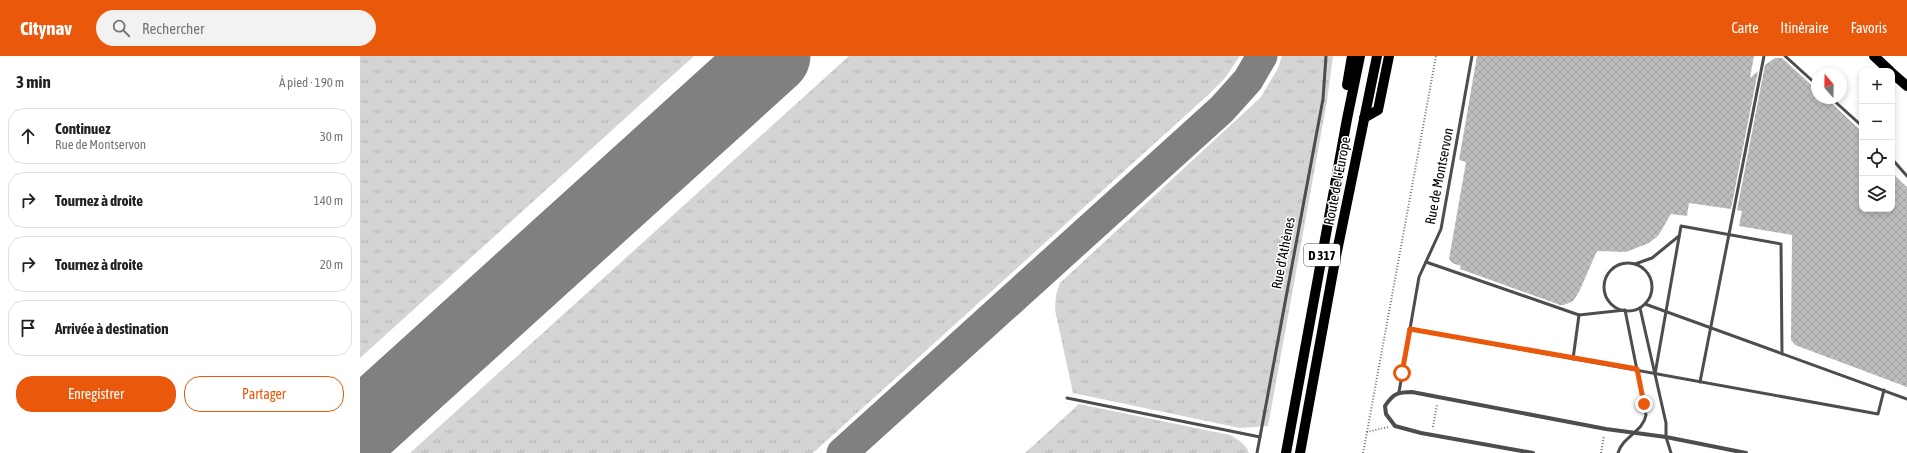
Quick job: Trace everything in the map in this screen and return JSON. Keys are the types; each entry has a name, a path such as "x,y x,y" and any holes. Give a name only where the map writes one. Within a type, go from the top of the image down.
{"main road":[{"path":"1347,119 1344,106 1352,56"},
{"name":"Route de l'Europe","path":"1286,453 1347,119 1360,56"},
{"name":"Route de l'Europe","path":"1300,453 1334,266 1377,56"},
{"path":"1364,118 1378,110 1390,56"},
{"path":"1874,56 1887,68"},
{"path":"1895,76 1907,86"}],"street":[{"path":"1533,453 1395,426 1386,414 1385,406 1390,399 1399,392 1438,397 1634,434 1666,437 1746,453"}],"lane":[{"name":"Rue d'Athènes","path":"1257,453 1323,99 1326,56"},
{"name":"Rue de Montservon","path":"1399,392 1419,277 1441,229 1472,56"},
{"path":"1700,382 1764,56"},
{"path":"1785,56 1811,80"},
{"path":"1838,104 1859,123"},
{"path":"1895,164 1907,176"},
{"path":"1655,374 1681,226 1781,244 1782,354"},
{"path":"1625,310 1611,303 1605,290 1605,282 1613,269 1619,265 1635,264 1652,258 1679,236"},
{"path":"1426,262 1579,315 1640,308 1645,304 1650,296 1652,288 1651,280 1648,273 1642,267 1635,264"},
{"path":"1645,304 1907,398"},
{"path":"1640,308 1666,423 1666,437 1671,453"},
{"path":"1618,453 1620,446 1645,422 1646,415 1625,310"},
{"path":"1573,359 1579,315"},
{"path":"1410,329 1573,359 1637,369 1655,374 1878,414 1884,390"},
{"path":"1068,398 1260,437"}],"path":[{"path":"1363,453 1436,56"},
{"path":"1432,434 1438,397"},
{"path":"1367,432 1395,426"},
{"path":"1601,453 1606,429"}],"green space":[{"path":"360,56 694,56 360,358"},
{"path":"849,56 1240,56 1225,78 1208,95 813,453 410,453"},
{"path":"1282,56 1333,56 1327,101 1268,426 1240,428 1073,393 1055,310 1056,295 1060,283 1261,97 1278,68"},
{"path":"1079,404 1230,435 1244,444 1249,453 1025,453"}],"building":[{"path":"1477,56 1754,56 1750,78 1758,71 1731,209 1689,203 1687,216 1671,214 1658,236 1649,243 1626,252 1597,251 1579,292 1573,301 1564,305 1560,305 1460,269 1461,266 1452,263 1449,259 1466,162 1459,160"},
{"path":"1775,58 1782,58 1811,85 1811,104 1832,104 1859,129 1859,212 1895,212 1895,176 1907,187 1907,387 1795,345 1791,340 1792,235 1739,226 1742,211 1737,210 1765,65"}],"taxiway":[{"path":"842,453 1222,109 1248,80 1262,56"}],"runway":[{"path":"360,429 772,56"}],"route":[{"path":"1402,373 1410,329 1573,359 1637,369 1644,404"}]}
